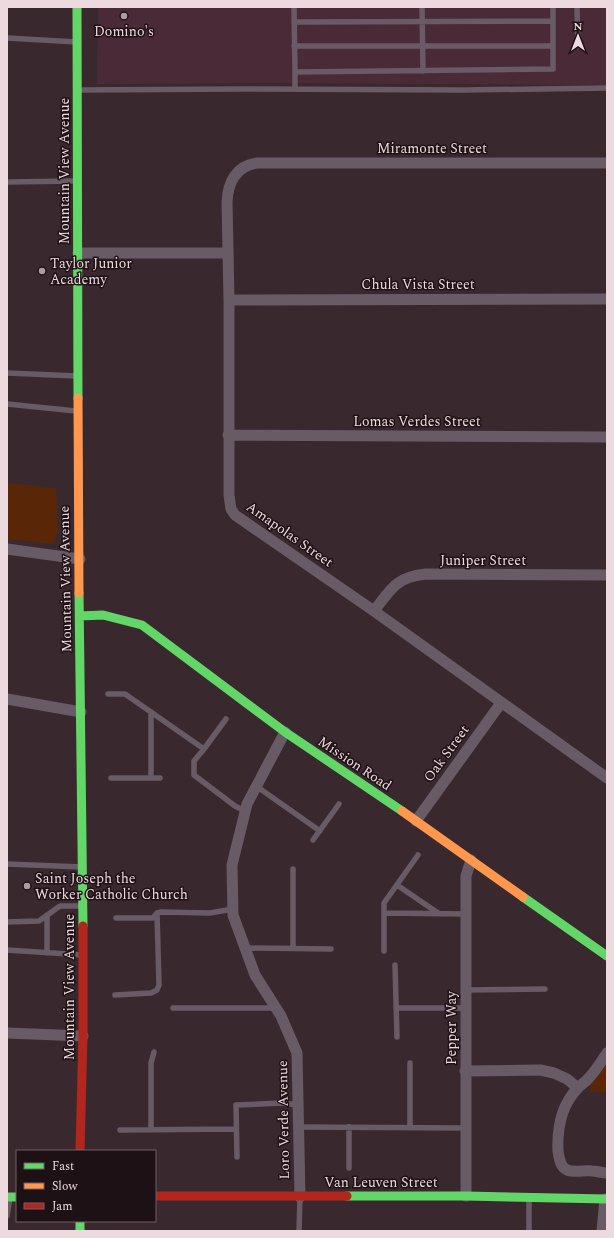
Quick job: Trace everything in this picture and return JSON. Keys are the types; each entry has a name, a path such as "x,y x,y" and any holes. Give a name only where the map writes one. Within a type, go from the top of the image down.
{"main road":[{"name":"Mountain View Avenue","path":"77,7 78,411 83,906 83,1036 80,1150"},
{"name":"Mission Road","path":"80,616 103,615 142,625 285,732 416,821 607,956"},
{"name":"Van Leuven Street","path":"156,1196 466,1196 606,1199"}],"street":[{"name":"Miramonte Street","path":"257,163 607,163"},
{"name":"Amapolas Street","path":"257,163 244,167 236,174 231,182 227,202 229,300 228,436 229,496 231,509 235,515 374,611 607,778"},
{"path":"78,253 228,253"},
{"name":"Chula Vista Street","path":"229,300 607,299"},
{"name":"Lomas Verdes Street","path":"228,436 607,437"},
{"path":"7,550 80,559"},
{"name":"Juniper Street","path":"374,611 398,582 415,575 607,575"},
{"path":"7,699 81,712"},
{"name":"Oak Street","path":"416,821 501,703"},
{"name":"Loro Verde Avenue","path":"285,732 256,786 245,811 232,865 233,915 255,975 281,1016 297,1053 300,1197"},
{"name":"Pepper Way","path":"466,1196 466,876 470,860"},
{"path":"7,1033 83,1036"},
{"path":"607,1053 587,1081 578,1088 570,1098 564,1109 559,1124 558,1142 559,1157 562,1166 567,1170 575,1172 593,1171 607,1173"},
{"path":"465,1071 540,1070 554,1073 568,1079 578,1088"},
{"path":"602,1231 606,1199"}],"lane":[{"path":"294,7 295,89"},
{"path":"422,7 423,71"},
{"path":"295,72 553,69 553,7"},
{"path":"577,7 578,46"},
{"path":"294,22 553,21"},
{"path":"7,38 77,42"},
{"path":"294,46 553,46"},
{"path":"78,90 464,90 607,88"},
{"path":"7,182 78,181"},
{"path":"7,374 78,376"},
{"path":"7,404 78,411"},
{"path":"108,694 125,694 204,749"},
{"path":"151,712 151,778"},
{"path":"226,719 194,761 194,775 235,806 245,811"},
{"path":"111,778 160,778"},
{"path":"256,786 320,831"},
{"path":"313,840 339,804"},
{"path":"384,951 384,903 418,855"},
{"path":"7,864 82,867"},
{"path":"293,868 294,948"},
{"path":"397,885 438,913"},
{"path":"7,922 39,921 60,906 83,906"},
{"path":"157,913 210,913 233,909"},
{"path":"116,918 153,918 157,913"},
{"path":"115,995 151,993 157,990 159,985 157,913"},
{"path":"384,913 466,914"},
{"path":"47,916 47,953"},
{"path":"245,948 331,949"},
{"path":"7,950 83,955"},
{"path":"395,965 397,1037"},
{"path":"466,990 545,989"},
{"path":"173,1008 276,1008"},
{"path":"396,1008 466,1008"},
{"path":"151,1129 151,1063 154,1052"},
{"path":"410,1063 410,1128"},
{"path":"237,1157 236,1105 282,1103 298,1105"},
{"path":"299,1128 466,1128"},
{"path":"349,1128 349,1168"},
{"path":"120,1130 236,1129"},
{"path":"7,1216 11,1197"},
{"path":"299,1231 300,1197"},
{"path":"529,1197 529,1231"}],"shaded area":[{"path":"98,7 607,7 607,85 286,83 97,84"},
{"path":"7,483 56,488 58,531 53,544 7,539"},
{"path":"607,1061 607,1093 589,1091 592,1082"}],"traffic: fast":[{"path":"77,7 78,398"},
{"path":"79,593 83,926"},
{"path":"80,616 103,615 142,625 285,732 402,811"},
{"path":"523,897 607,956"},
{"path":"347,1196 466,1196 607,1199"},
{"path":"7,1197 16,1197"},
{"path":"80,1222 80,1231"}],"traffic: slow":[{"path":"78,398 79,593"},
{"path":"402,811 523,897"}],"traffic: jam":[{"path":"80,1150 83,1036 83,926"},
{"path":"156,1196 347,1196"}],"place":[{"name":"Domino's","path":"124,16"},
{"name":"Taylor Junior Academy","path":"42,271"},
{"name":"Saint Joseph the Worker Catholic Church","path":"27,886"}]}
